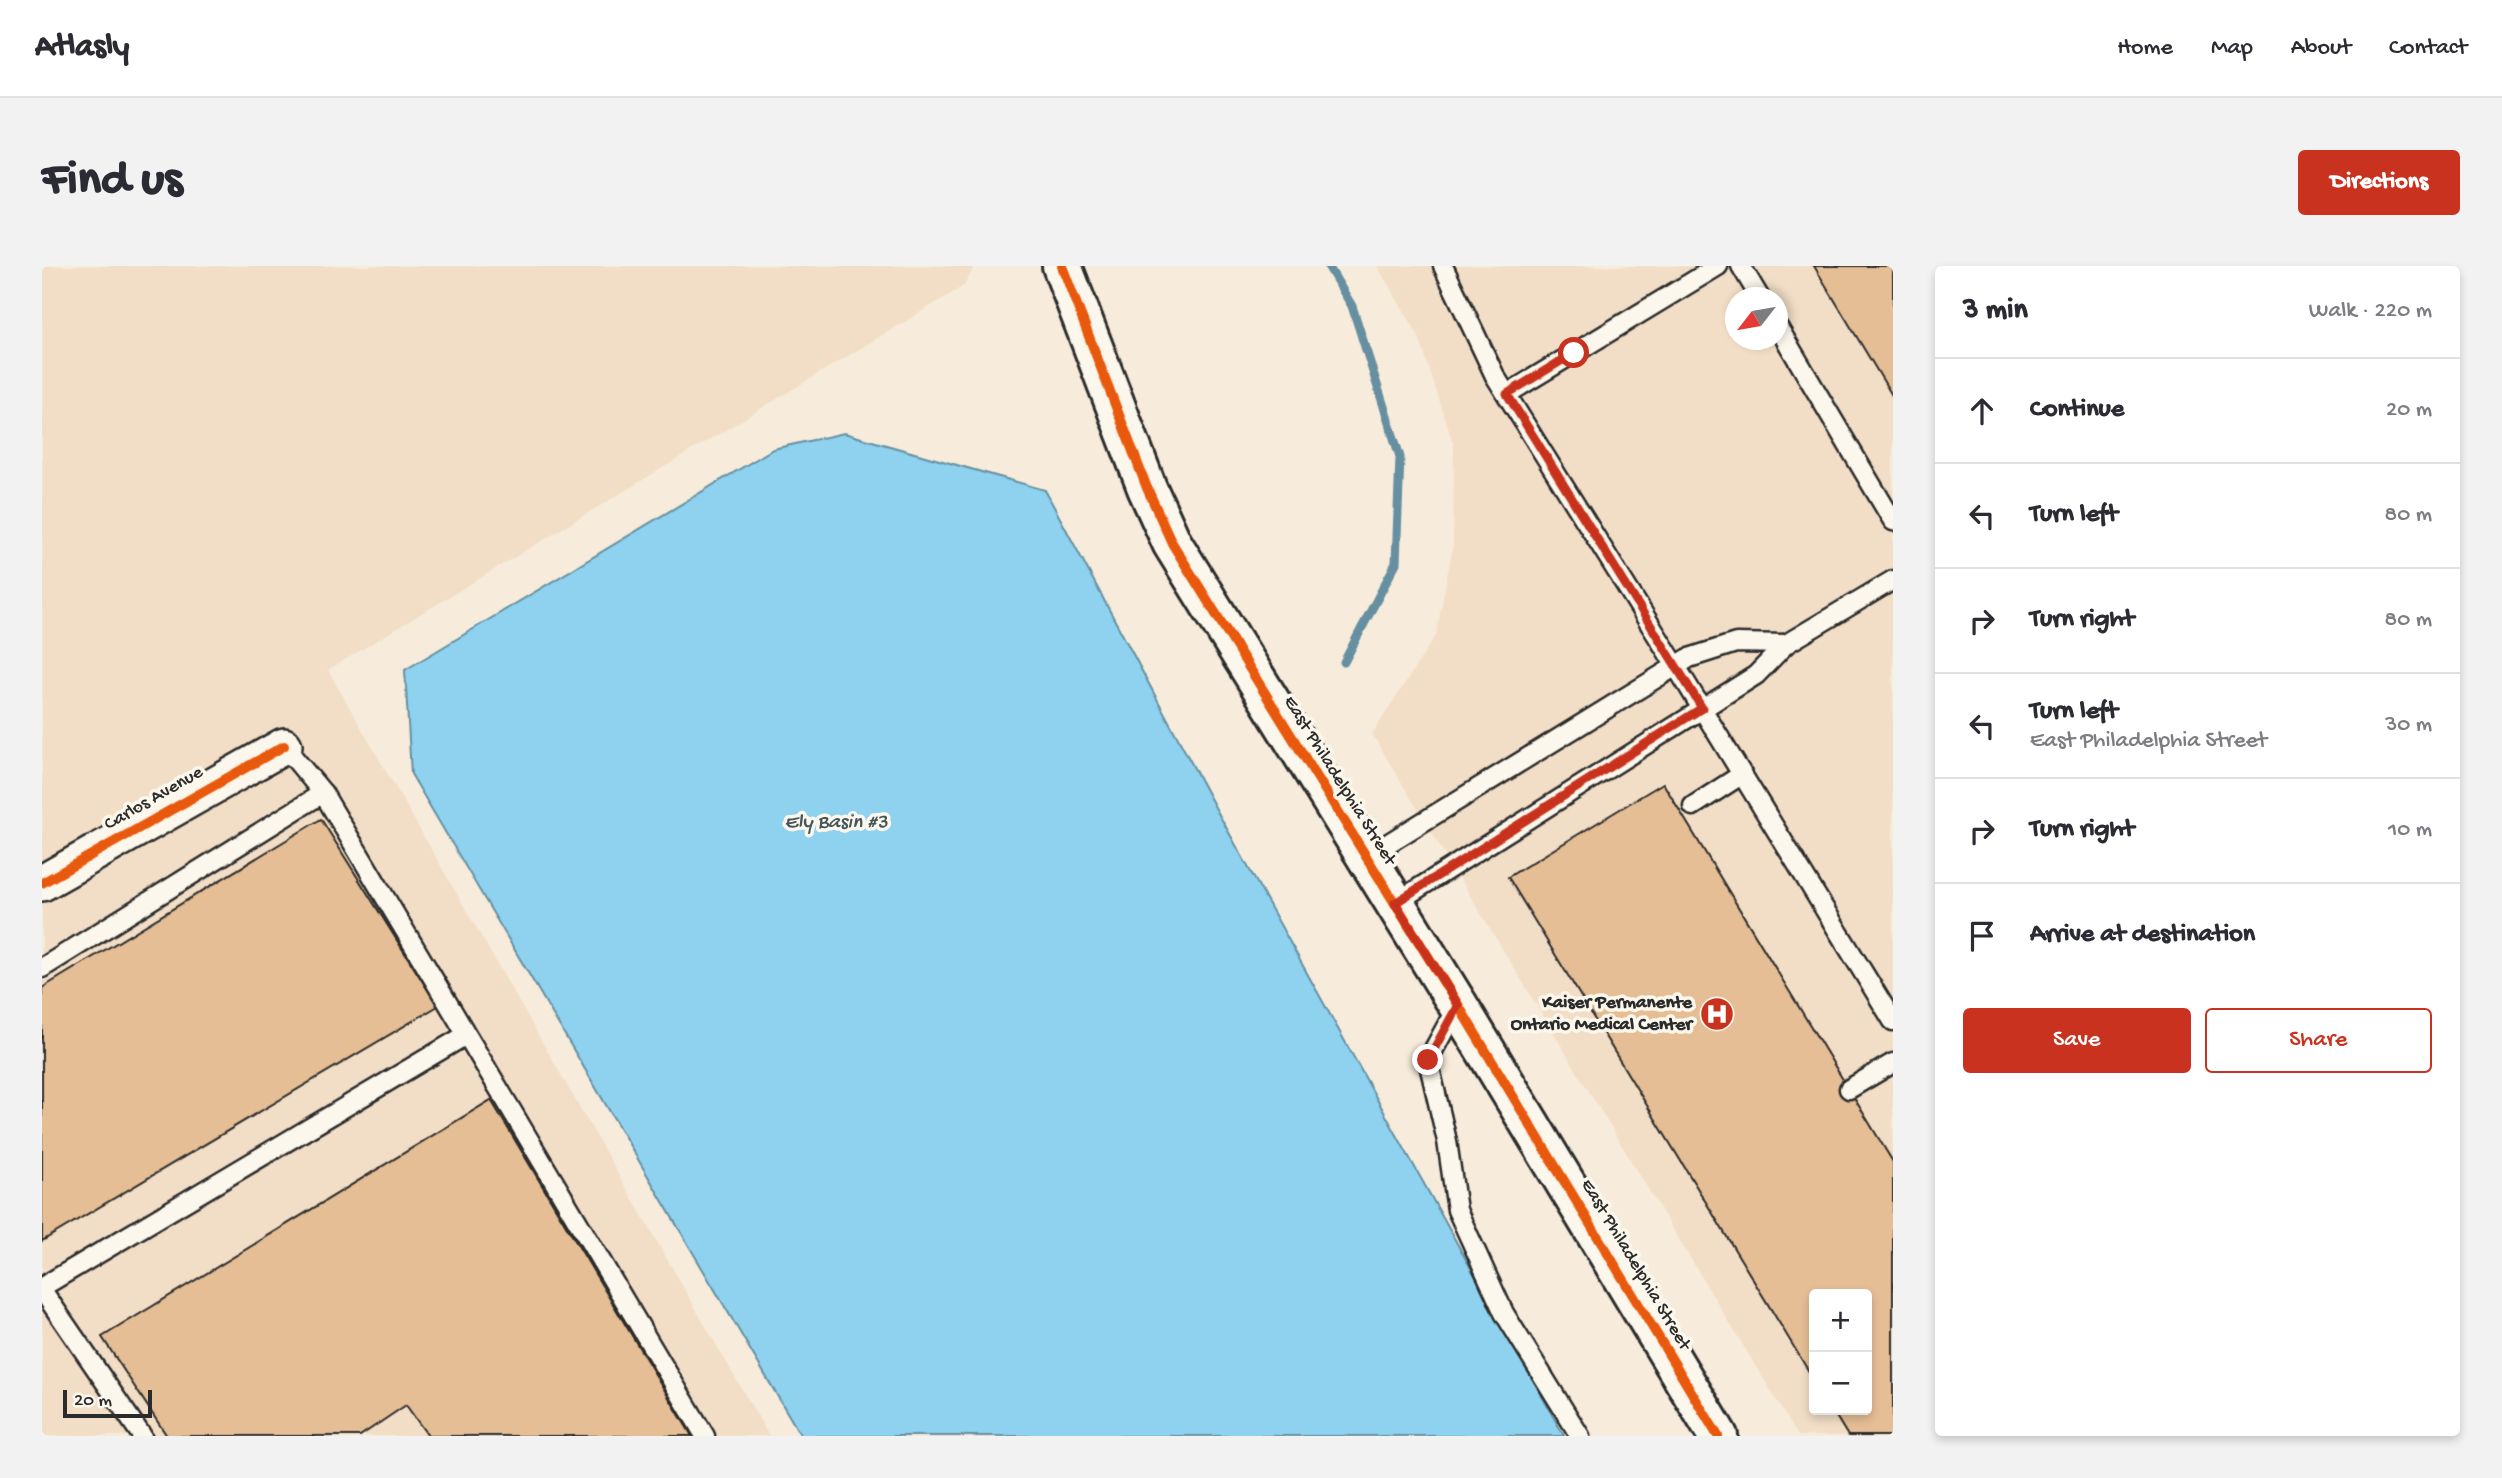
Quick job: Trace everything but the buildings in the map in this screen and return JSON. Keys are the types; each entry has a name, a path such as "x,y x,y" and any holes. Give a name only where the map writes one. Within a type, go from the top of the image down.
{"street":[{"name":"East Philadelphia Street","path":"1062,266 1147,488 1172,542 1458,1005 1718,1436"},
{"name":"Carlos Avenue","path":"42,883 284,746"}],"lane":[{"path":"1443,266 1495,376 1893,1021"},
{"path":"1507,394 1718,266"},
{"path":"1741,266 1753,287"},
{"path":"1788,345 1893,521"},
{"path":"1395,903 1756,675 1786,644 1893,580"},
{"path":"1366,857 1689,658 1736,643 1786,644"},
{"path":"284,746 323,793 705,1436"},
{"path":"1693,806 1741,775"},
{"path":"42,968 323,793"},
{"path":"1458,1005 1428,1060 1447,1141 1457,1210 1504,1313 1580,1436"},
{"path":"142,1436 42,1289 466,1035"},
{"path":"1849,1089 1893,1063"}],"shaded area":[{"path":"42,266 975,266 964,286 328,670 769,1436 42,1436"},
{"name":"Kaiser Permanente Ontario Medical Center","path":"1377,266 1893,266 1893,1436 1798,1436 1372,734 1436,635 1453,545 1454,446 1418,335"}],"water":[{"name":"Ely Basin #3","path":"844,433 1045,490 1217,811 1564,1436 801,1436 411,774 405,670 773,449"}],"waterway":[{"path":"1328,266 1352,306 1400,457 1396,563 1344,662"}],"cycle path":[{"path":"1062,266 1147,488 1172,543 1458,1005 1718,1436"},
{"path":"42,883 284,746"}],"place":[{"name":"Kaiser Permanente Ontario Medical Center","path":"1717,1014"}],"route":[{"path":"1428,1060 1458,1005 1395,903 1702,708 1507,394 1574,353"}]}
